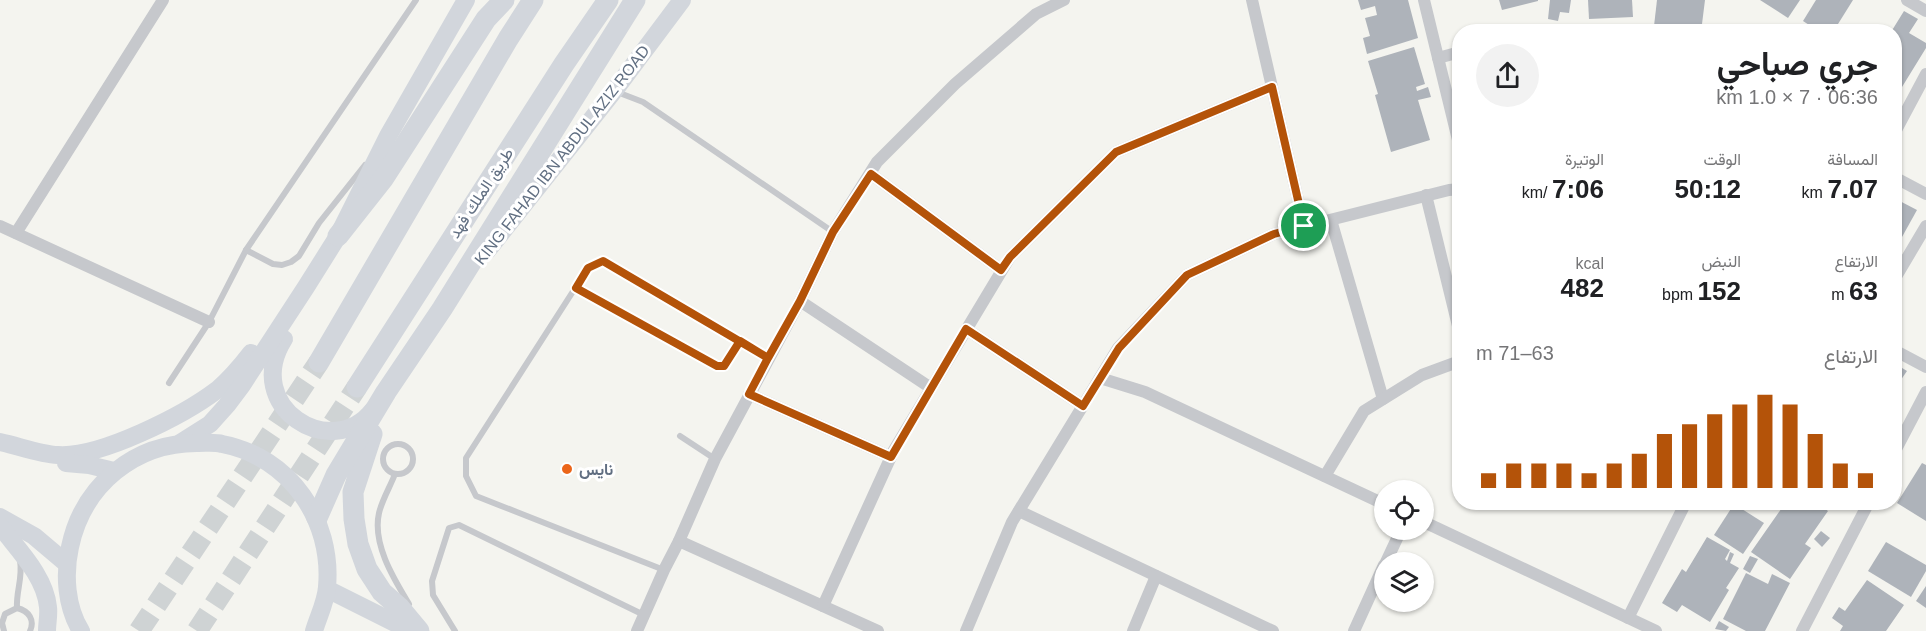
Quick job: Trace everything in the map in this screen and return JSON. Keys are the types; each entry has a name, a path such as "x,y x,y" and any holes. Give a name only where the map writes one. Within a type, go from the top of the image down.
{"highway":[{"path":"334,243 383,179 486,19 504,0"},
{"path":"319,362 533,0"},
{"name":"طريق الملك فهد","path":"357,387 564,64 608,0"},
{"path":"317,518 336,476 386,393 442,309 635,0"},
{"path":"386,393 353,492 354,519 358,544 367,569 382,592 419,631"}],"main road":[{"path":"386,393 370,414 343,429 330,430 306,426 295,419 277,395 272,378 274,360 280,346 314,293 334,243 388,136 466,0"},
{"name":"KING FAHAD IBN ABDUL AZIZ ROAD","path":"442,309 614,91 682,0"},
{"path":"77,629 68,594 66,563 74,528 90,497 114,471 145,452 180,442 210,424 227,405 334,243"},
{"path":"0,444 58,455 84,453 163,423 217,390 238,370 306,287"},
{"path":"180,442 222,443 261,458 294,483 317,518 327,553 327,590 314,631"},
{"path":"0,444 58,462 89,465 114,471"},
{"path":"0,517 34,536 66,563"},
{"path":"0,528 36,573 48,608 47,631"},
{"path":"327,590 411,631"}],"street":[{"path":"16,233 163,0"},
{"path":"637,631 715,459 800,301 833,232 878,162 955,84 1036,14 1064,0"},
{"path":"1252,0 1304,226"},
{"path":"1424,0 1452,115"},
{"path":"1907,0 1926,11"},
{"path":"1438,58 1452,54"},
{"path":"1902,119 1926,74"},
{"path":"823,606 891,457 1010,257 1116,152 1272,87"},
{"path":"871,174 1001,270"},
{"path":"1902,182 1926,195"},
{"path":"966,631 1012,522 1100,378 1119,348 1187,275 1274,234 1452,190"},
{"path":"1426,195 1452,301"},
{"path":"1331,220 1383,399"},
{"path":"0,226 209,322"},
{"path":"1902,266 1926,226"},
{"path":"800,301 931,388"},
{"path":"966,329 1083,406"},
{"path":"1902,354 1926,367"},
{"path":"1325,476 1364,411 1422,375 1452,364"},
{"path":"1100,378 1146,392 1374,499"},
{"path":"1902,438 1926,392"},
{"path":"749,394 891,457"},
{"path":"1628,618 1682,510"},
{"path":"1802,631 1865,510"},
{"path":"1019,511 1273,631"},
{"path":"1434,527 1656,631"},
{"path":"679,541 878,631"},
{"path":"1133,631 1156,576"},
{"path":"1354,631 1374,588"}],"lane":[{"path":"169,383 209,322 246,250 416,0"},
{"path":"614,91 643,102 833,232"},
{"path":"246,250 273,264 291,262 299,256 319,223 388,136"},
{"path":"664,570 476,496 466,477 466,458 588,268 603,261 768,358"},
{"path":"576,288 717,366 724,366 740,341"},
{"path":"680,436 715,459"},
{"path":"400,443 409,447 414,461 405,473 395,474 390,472 384,464 383,454 390,446 400,443"},
{"path":"395,474 379,513 379,532 383,550 396,581 424,631"},
{"path":"455,631 433,595 432,581 449,528 459,525 645,615"},
{"path":"0,528 20,560 22,575 16,596 18,608"},
{"path":"4,631 2,623 5,614 18,608 30,616 32,626 30,631"}],"building":[{"path":"1358,0 1408,0 1418,38 1367,54 1363,38 1370,36 1365,18 1377,15 1375,6 1361,10"},
{"path":"1499,0 1538,0 1538,1 1502,10"},
{"path":"1550,0 1571,0 1569,13 1560,12 1558,21 1548,19"},
{"path":"1588,0 1632,0 1633,17 1589,19"},
{"path":"1657,0 1705,0 1702,24 1654,24"},
{"path":"1760,0 1800,0 1788,18"},
{"path":"1816,0 1853,0 1838,24 1808,24 1803,21"},
{"path":"1904,11 1918,19 1909,33 1926,43 1926,48 1902,87 1902,24 1896,24"},
{"path":"1414,47 1425,84 1416,87 1417,91 1428,87 1431,97 1418,100 1430,140 1391,152 1368,61"},
{"path":"1902,202 1917,210 1902,237"},
{"path":"1902,368 1907,371 1902,378"},
{"path":"1922,463 1926,465 1926,521 1902,506 1902,495"},
{"path":"1730,510 1743,510 1764,523 1743,554 1714,535"},
{"path":"1780,510 1828,511 1805,544 1811,548 1790,579 1751,552"},
{"path":"1821,531 1830,538 1822,547 1814,539"},
{"path":"1707,537 1730,550 1725,559 1727,561 1730,552 1734,554 1730,563 1739,568 1726,588 1729,590 1710,622 1682,605 1677,612 1662,603 1682,569 1686,572"},
{"path":"1886,542 1926,565 1926,571 1911,597 1868,571"},
{"path":"1750,556 1758,559 1750,573 1743,569"},
{"path":"1746,573 1768,584 1772,574 1790,583 1765,631 1746,631 1723,619"},
{"path":"1867,580 1904,605 1886,631 1840,631 1843,626 1832,618 1839,607 1845,611"},
{"path":"1926,586 1926,608 1916,601"},
{"path":"1719,621 1729,627 1726,631 1715,629"}],"tunnel":[{"path":"139,631 319,362"},
{"path":"197,631 357,387"}],"place":[{"name":"نايس","path":"567,469"}],"route":[{"path":"1304,226 1272,87 1116,152 1010,257 1001,270 871,174 833,232 800,301 768,358 740,341 724,366 717,366 576,288 588,268 603,261 740,341 768,358 749,394 891,457 966,329 1083,406 1119,348 1187,275 1274,234 1304,226"}]}
